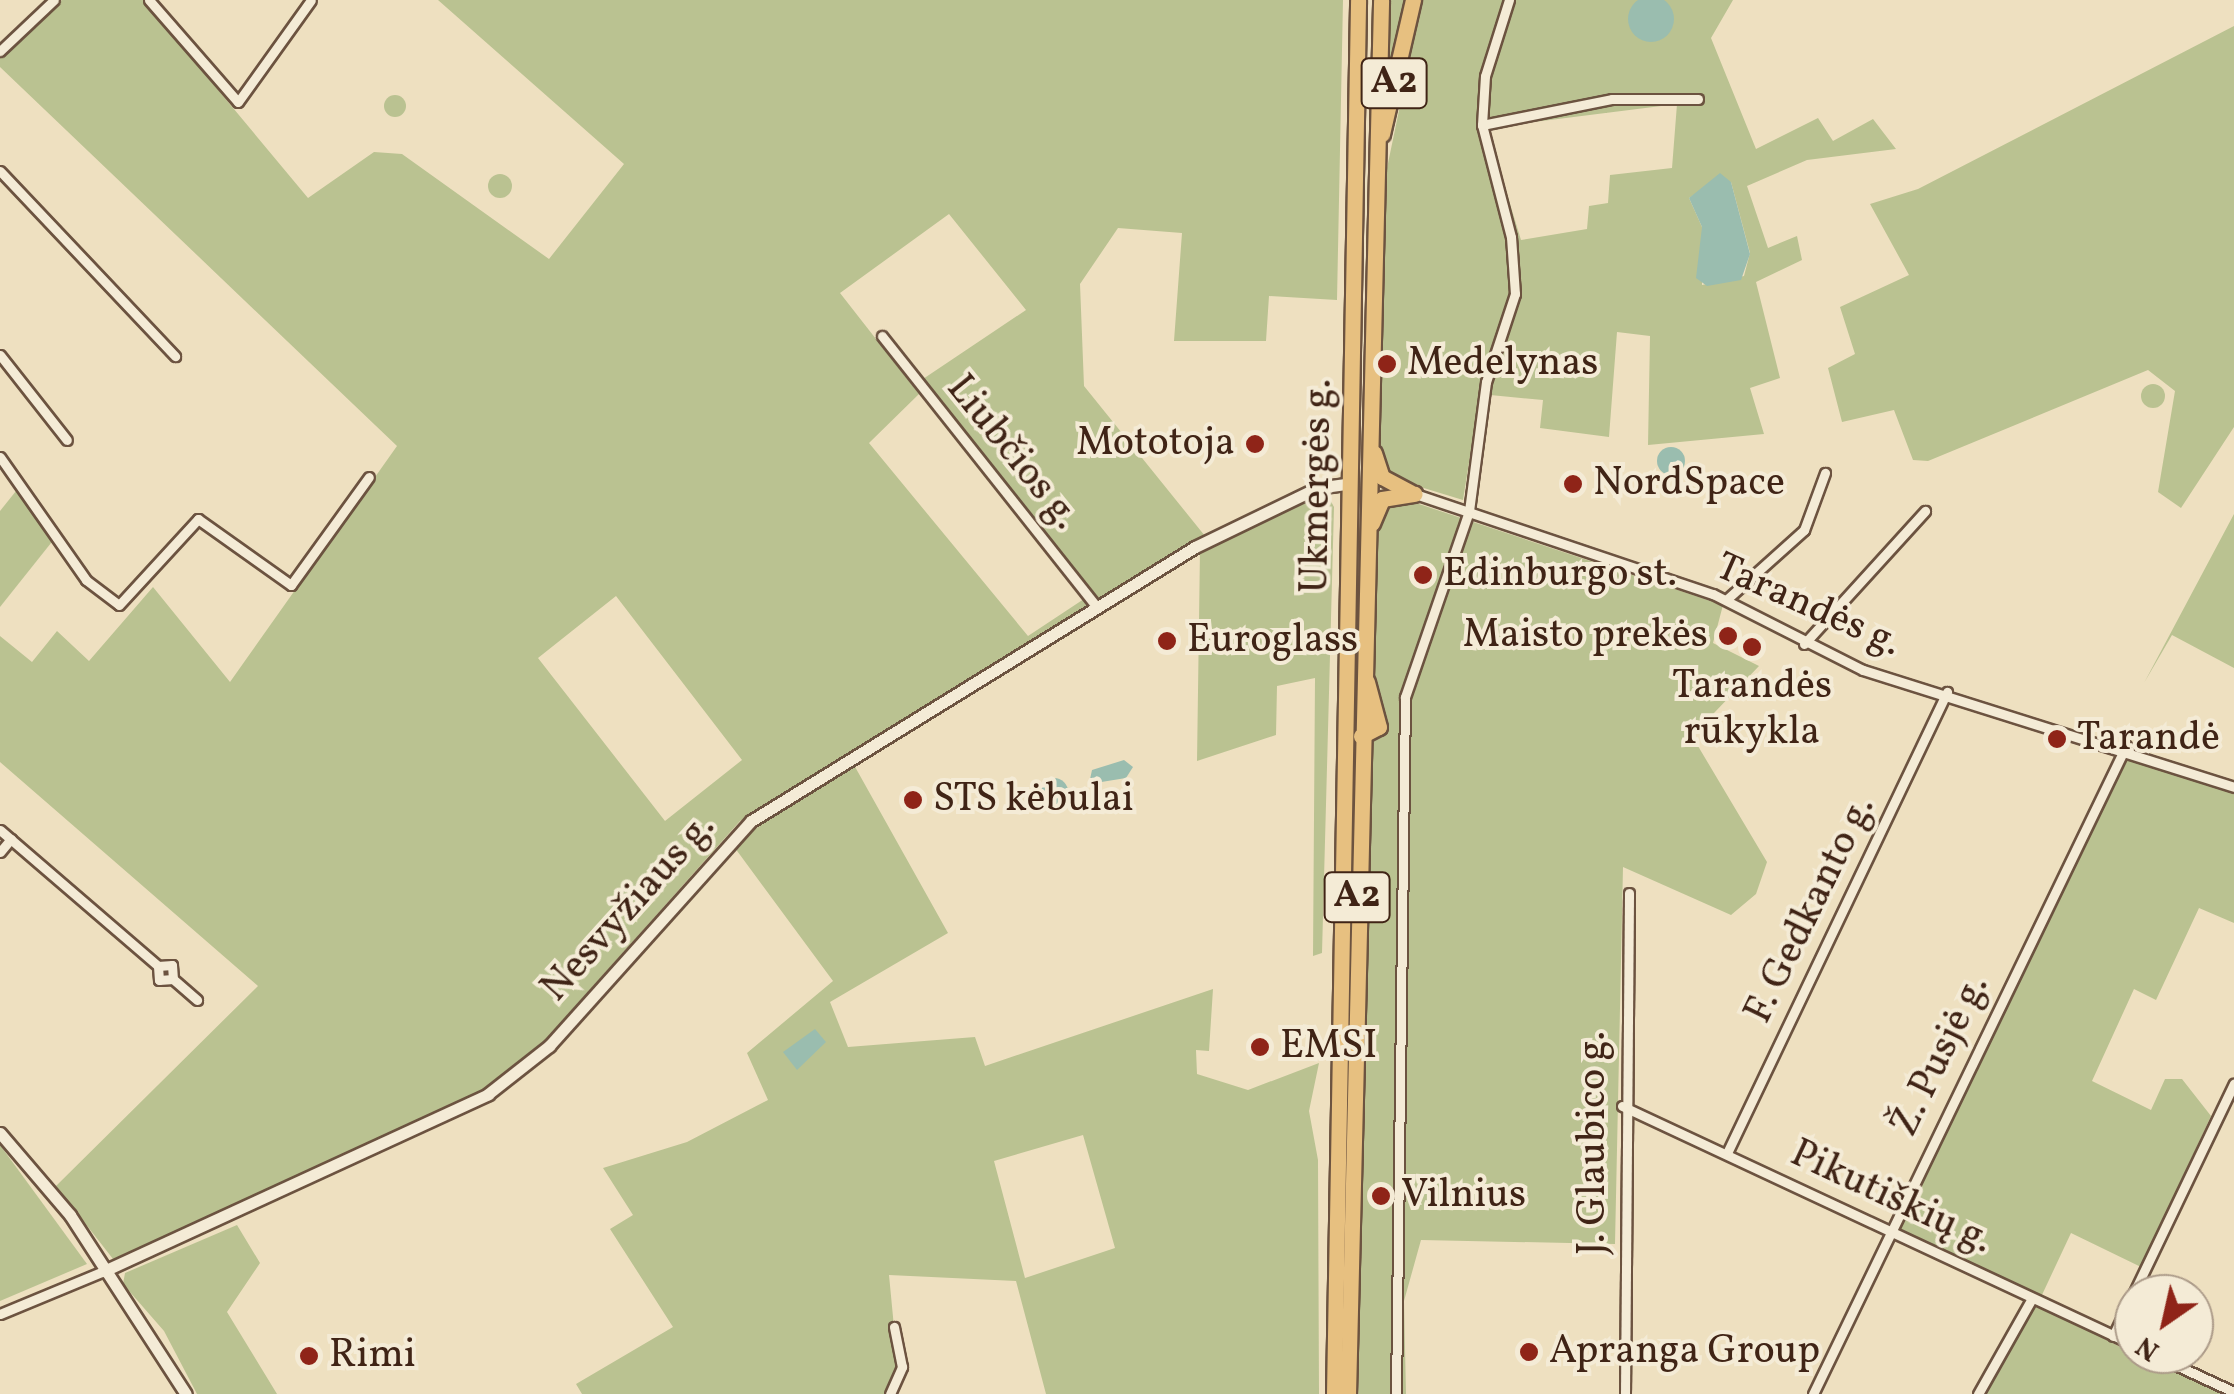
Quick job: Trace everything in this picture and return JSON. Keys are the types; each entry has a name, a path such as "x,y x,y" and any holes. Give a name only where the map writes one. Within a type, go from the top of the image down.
{"highway":[{"name":"Ukmergės g.","path":"1334,1394 1360,0"},
{"path":"1375,167 1381,0"},
{"name":"A2","path":"1375,167 1413,0"},
{"name":"Ukmergės g.","path":"1361,736 1379,726 1362,668 1375,167"},
{"path":"1368,430 1382,477 1415,494"},
{"path":"1366,553 1379,502 1415,494"},
{"path":"1346,688 1361,736"},
{"name":"A2","path":"1348,1394 1361,736"}],"street":[{"path":"0,51 54,0"},
{"path":"150,0 238,102 311,0"},
{"path":"1396,1394 1405,698 1468,511 1486,382 1515,294 1511,237 1482,125 1486,76 1509,0"},
{"path":"1482,125 1612,99 1698,99"},
{"path":"0,170 175,356"},
{"name":"Liubčios g.","path":"882,336 1096,606"},
{"path":"0,355 67,440"},
{"path":"0,458 109,604 129,599 190,522 208,523 286,586 369,477"},
{"path":"1726,600 1811,520 1825,474"},
{"name":"Nesvyžiaus g.","path":"104,1271 302,1186 509,1081 722,843 1096,606 1248,521 1351,483"},
{"name":"Tarandės g.","path":"1415,494 1726,600 1804,644 2126,746 2234,787"},
{"path":"1804,644 1925,511"},
{"name":"F. Gedkanto g.","path":"1727,1153 1948,692"},
{"name":"Ž. Pusjė g.","path":"1813,1394 2126,746"},
{"path":"0,830 158,966 172,964 172,979 197,1000"},
{"path":"0,852 11,839"},
{"name":"J. Glaubico g.","path":"1626,1394 1622,1106 1629,893"},
{"path":"2113,1336 2234,1083"},
{"name":"Pikutiškių g.","path":"1622,1106 2113,1336"},
{"path":"0,1133 58,1199 186,1394"},
{"path":"0,1314 104,1271"},
{"path":"1978,1394 2032,1298"},
{"path":"890,1394 902,1366 894,1327"},
{"path":"2195,1374 2234,1392"}],"green space":[{"path":"62,0 143,0 308,198 374,152 402,154 549,259 624,164 438,0 1343,0 1337,300 1269,296 1266,341 1174,341 1182,233 1118,228 1080,284 1084,386 1205,536 740,821 538,1048 477,1095 113,1259 56,1186 258,986 0,762 0,636 32,662 57,631 89,661 153,587 230,682 397,446 0,67 0,57","holes":["949,214 1026,310 923,379 1093,593 1028,636 869,443 919,394 840,293","616,596 742,760 665,821 538,658"]},
{"path":"1389,0 1406,0 1388,77"},
{"path":"1422,0 1733,0 1711,38 1756,149 1818,118 1833,141 1873,119 1896,149 1807,160 1747,186 1768,248 1797,236 1802,260 1756,282 1780,378 1750,388 1764,434 1648,445 1650,336 1617,332 1609,437 1540,428 1543,400 1480,394 1463,500 1391,478 1380,460 1387,168","holes":["1677,104 1672,168 1610,175 1608,203 1589,206 1587,229 1521,240 1487,128","1717,180 1731,182 1750,253 1744,276 1702,285 1702,227 1689,198"]},
{"path":"2234,26 2234,427 2181,508 2158,492 2175,391 2148,370 1928,461 1913,460 1894,410 1842,422 1828,368 1855,354 1840,307 1909,275 1870,204 1918,189"},
{"path":"391,95 399,95 406,106 399,117 391,117 384,110 384,102"},
{"path":"500,174 512,186 500,198 488,186"},
{"path":"2153,384 2165,396 2153,408 2141,396"},
{"path":"16,491 55,538 0,607 0,511"},
{"path":"1326,492 1334,507 1322,953 1313,956 1315,678 1277,686 1276,735 1197,761 1200,550"},
{"path":"1410,501 1723,605 1713,643 1759,666 1692,736 1767,862 1756,894 1731,915 1623,867 1615,1244 1421,1240 1404,1301 1406,1394 1358,1394 1370,745 1386,724 1372,685 1375,516 1384,503"},
{"path":"2234,514 2234,668 2172,635 2144,683"},
{"path":"2135,756 2234,792 2234,923 2199,908 2156,1000 2134,989 2092,1081 2151,1110 2165,1079 2182,1079 2211,1116 2141,1267 2071,1233 2041,1297 1896,1229 2124,761"},
{"path":"854,765 948,933 830,1002 848,1047 975,1037 985,1066 1213,989 1209,1051 1196,1050 1197,1074 1248,1090 1319,1063 1309,1111 1318,1160 1319,1394 1046,1394 1016,1281 889,1275 898,1369 884,1394 582,1394 576,1384 673,1327 610,1229 633,1215 603,1168 687,1142 768,1100 747,1053 833,981 732,844","holes":["1083,1135 1115,1248 1025,1278 994,1161"]},
{"path":"0,1145 87,1264 0,1301"},
{"path":"237,1225 260,1263 227,1312 277,1394 197,1394 164,1331 123,1284 125,1273"},
{"path":"2034,1303 2114,1344 2114,1374 2181,1374 2228,1394 1985,1394"}],"shaded area":[{"path":"1651,-4 1667,3 1674,19 1667,35 1651,42 1635,35 1628,19 1635,3"},
{"path":"1720,173 1731,182 1750,254 1741,280 1707,286 1696,278 1702,227 1689,198"},
{"path":"1671,447 1681,451 1685,461 1681,471 1671,475 1661,471 1657,461 1661,451"},
{"path":"1124,760 1133,767 1126,778 1089,784 1092,770"},
{"path":"1054,778 1064,782 1068,792 1064,802 1054,806 1044,802 1040,792 1044,782"},
{"path":"815,1029 826,1042 797,1070 783,1052"}],"place":[{"name":"Medelynas","path":"1387,364"},
{"name":"Mototoja","path":"1255,444"},
{"name":"NordSpace","path":"1573,484"},
{"name":"Edinburgo st.","path":"1423,575"},
{"name":"Maisto prekės","path":"1728,636"},
{"name":"Euroglass","path":"1167,641"},
{"name":"Tarandės rūkykla","path":"1752,647"},
{"name":"Tarandė","path":"2057,739"},
{"name":"STS kėbulai","path":"913,800"},
{"name":"EMSI","path":"1260,1047"},
{"name":"Vilnius","path":"1381,1196"},
{"name":"Apranga Group","path":"1529,1352"},
{"name":"Rimi","path":"309,1356"}]}
